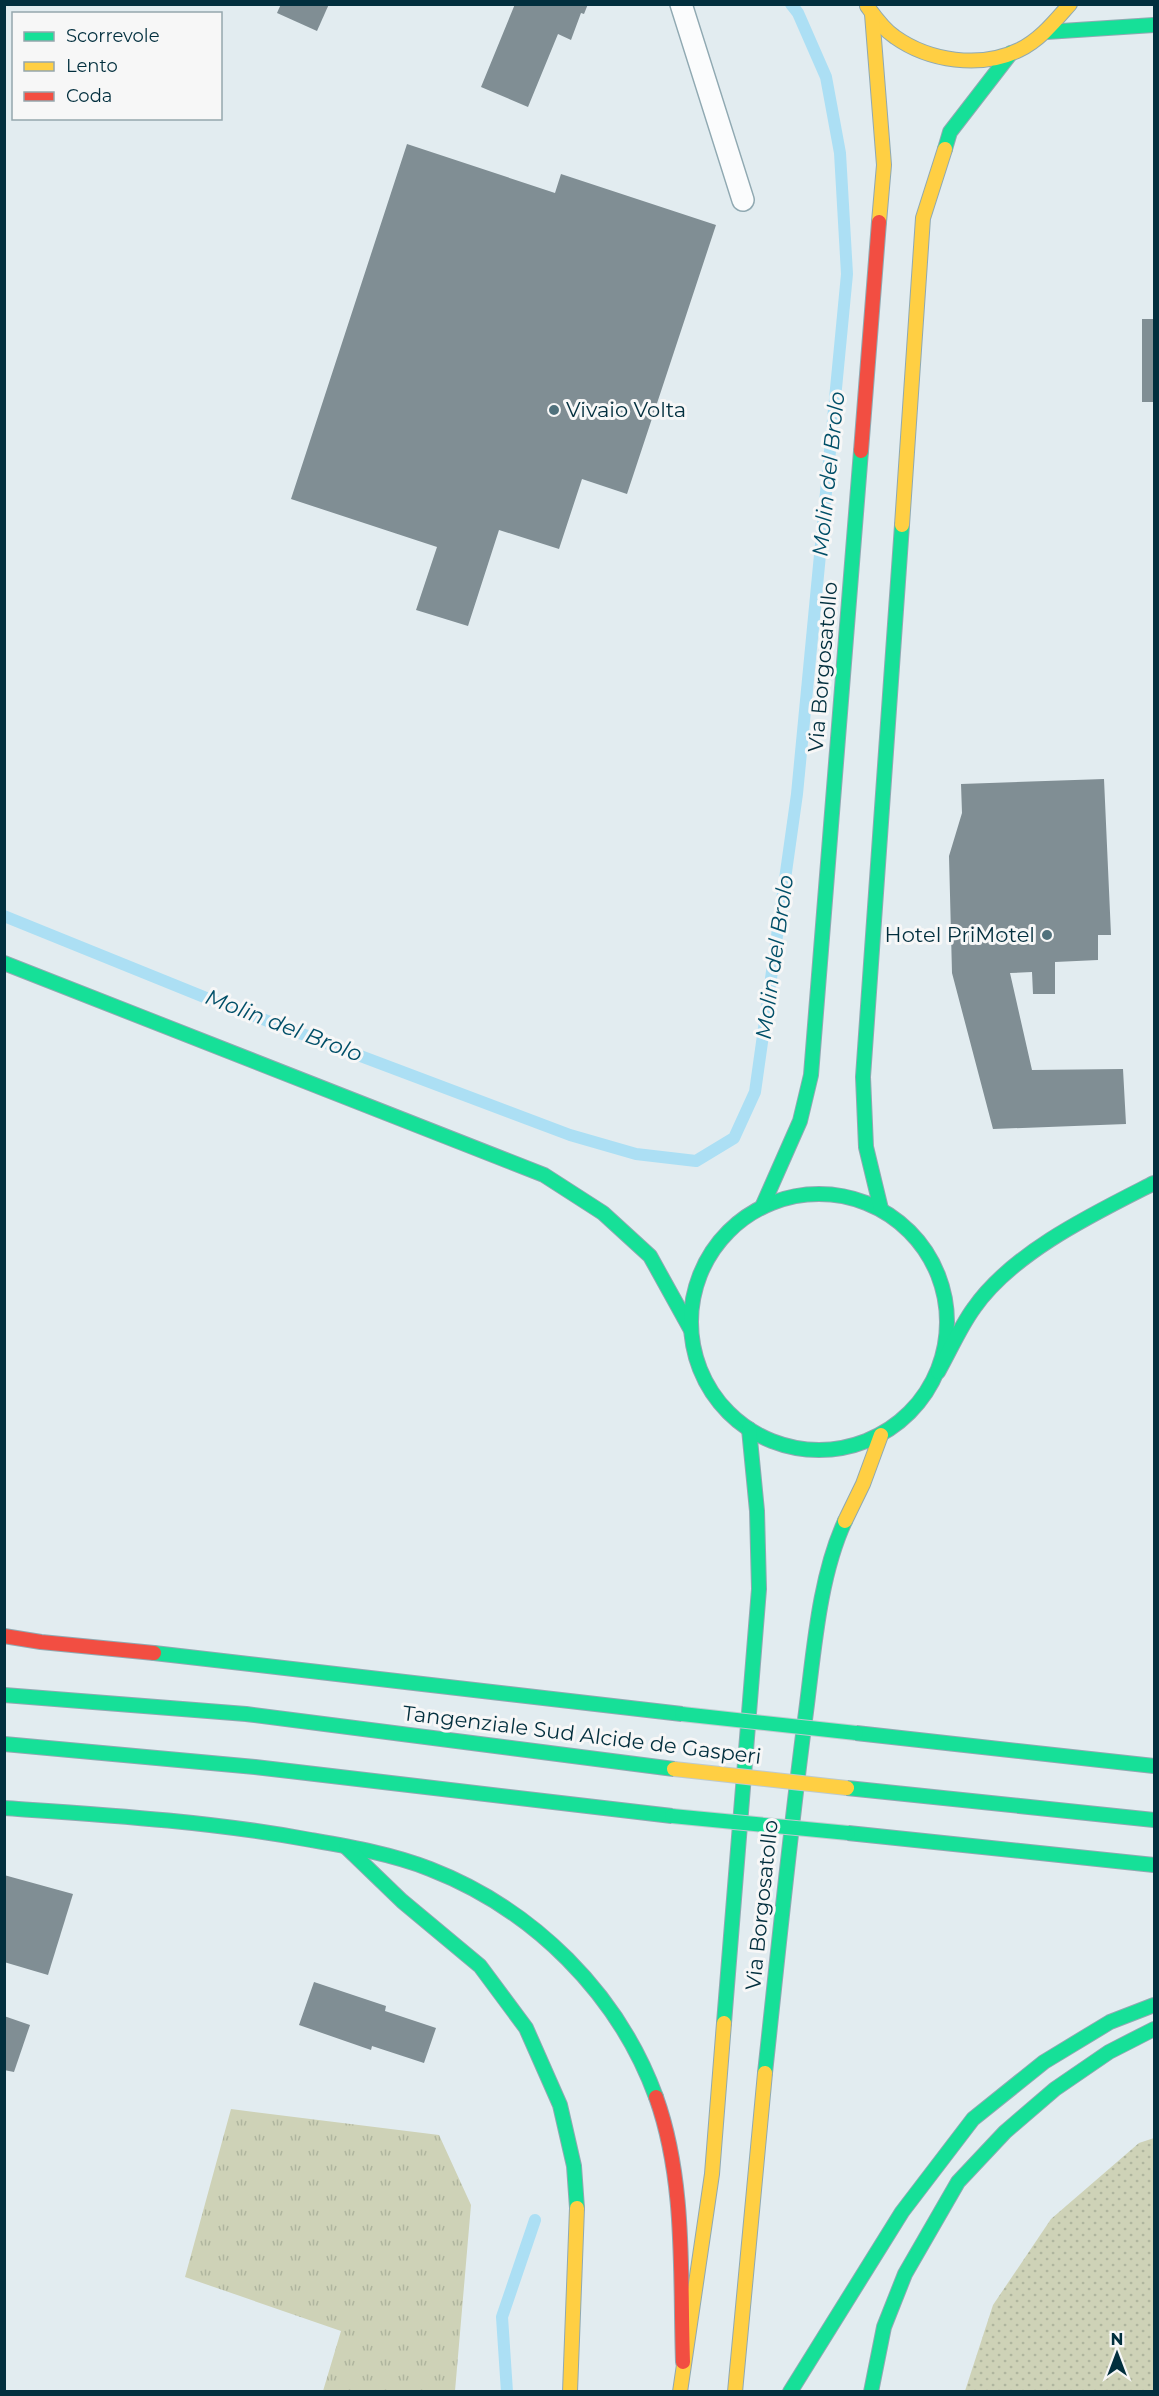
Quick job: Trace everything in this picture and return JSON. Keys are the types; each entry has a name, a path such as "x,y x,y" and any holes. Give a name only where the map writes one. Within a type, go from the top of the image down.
{"main road":[{"path":"869,9 900,41 935,57 973,61 1011,53 1046,32 1070,4"},
{"name":"Via Borgosatollo","path":"762,1207 800,1121 812,1075 884,165 869,9"},
{"path":"1046,32 1155,25"},
{"path":"881,1209 866,1147 863,1077 923,218 950,132 1011,53"},
{"path":"4,963 544,1175 603,1213 650,1256 691,1330"},
{"path":"938,1372 948,1326 941,1280 917,1239 881,1209 852,1198 821,1194 791,1197 762,1207 731,1228 708,1258 694,1293 691,1330 699,1369 719,1403 749,1430 780,1444 814,1450 849,1447 881,1435 904,1418 917,1404 938,1372 974,1307 1008,1271 1051,1239 1092,1214 1155,1183"},
{"name":"Via Borgosatollo","path":"680,2391 712,2174 759,1589 757,1511 749,1430"},
{"name":"Via Borgosatollo","path":"735,2391 765,2068 793,1811 821,1601 840,1532 863,1484 881,1435"},
{"path":"4,1636 41,1642 270,1665 682,1714 1155,1766"},
{"path":"4,1649 41,1642"},
{"name":"Tangenziale Sud Alcide de Gasperi","path":"4,1695 246,1714 674,1768 1155,1820"},
{"path":"4,1744 244,1765 672,1816 1155,1865"},
{"path":"4,1808 208,1823 394,1856 441,1873 494,1900 527,1922 564,1954 597,1991 625,2032 648,2076 664,2122 675,2171 683,2362"},
{"path":"346,1847 402,1902 480,1966 526,2028 560,2105 574,2166 578,2217 570,2391"},
{"path":"790,2391 902,2212 973,2119 1044,2062 1110,2022 1155,2005"},
{"path":"871,2391 884,2327 905,2274 958,2182 1005,2132 1055,2089 1109,2052 1155,2029"}],"lane":[{"path":"681,4 743,200"}],"green space":[{"path":"231,2109 439,2135 471,2205 455,2391 323,2391 341,2331 185,2277"},
{"path":"1154,2138 1154,2391 965,2391 993,2305 1051,2219 1139,2143"}],"building":[{"path":"281,4 329,4 317,31 277,13"},
{"path":"515,4 588,4 584,14 581,13 571,40 558,34 528,107 481,87"},
{"path":"407,144 555,193 561,174 716,225 627,494 582,479 559,549 499,530 468,626 416,610 437,547 291,499"},
{"path":"1142,319 1154,319 1154,402 1142,402"},
{"path":"1104,779 1111,935 1098,935 1098,960 1055,962 1055,994 1033,994 1032,972 1010,973 1032,1070 1123,1069 1126,1124 993,1129 952,973 949,856 962,813 961,784"},
{"path":"4,1875 73,1894 48,1975 4,1962"},
{"path":"314,1982 386,2006 385,2011 436,2028 424,2063 372,2046 371,2050 299,2025"},
{"path":"4,2016 30,2025 14,2072 4,2070"}],"waterway":[{"name":"Molin del Brolo","path":"4,916 204,997 570,1135 636,1154 696,1161 734,1138 755,1092 797,794 847,274 840,153 826,77 798,13 791,4"},
{"name":"Molin del Brolo","path":"507,2392 502,2317 535,2220"}],"traffic: fast":[{"path":"1046,32 1154,25"},
{"path":"945,149 950,132 1011,53"},
{"path":"762,1207 800,1121 811,1075 861,451"},
{"path":"881,1209 866,1147 863,1077 902,525"},
{"path":"4,963 544,1175 603,1213 650,1256 691,1330"},
{"path":"938,1372 974,1308 1010,1269 1081,1221 1154,1183"},
{"path":"819,1194 856,1200 879,1209 900,1223 918,1241 937,1273 944,1297 947,1322 941,1359 932,1382 918,1403 900,1421 868,1440 844,1447 819,1450 782,1444 759,1435 738,1421 720,1403 701,1371 694,1347 691,1322 697,1285 706,1262 720,1241 738,1223 770,1204 794,1197 819,1194"},
{"path":"724,2023 759,1589 757,1511 749,1429"},
{"path":"765,2073 789,1847 815,1640 829,1566 845,1521"},
{"path":"154,1653 682,1714"},
{"path":"4,1695 246,1714 674,1769"},
{"path":"682,1714 856,1733"},
{"path":"856,1733 1154,1766"},
{"path":"4,1744 255,1767 672,1816"},
{"path":"847,1788 1154,1820"},
{"path":"4,1808 158,1819 273,1833 356,1848 430,1869 468,1886 503,1907 537,1931 567,1959 595,1990 619,2023 640,2059 656,2097"},
{"path":"672,1816 848,1833"},
{"path":"848,1833 1154,1865"},
{"path":"346,1847 402,1901 480,1966 526,2028 560,2105 574,2166 577,2208"},
{"path":"790,2392 902,2212 973,2119 1044,2062 1110,2022 1154,2005"},
{"path":"871,2392 884,2327 905,2274 958,2182 1005,2132 1055,2089 1109,2052 1154,2029"}],"traffic: slow":[{"path":"867,6 887,30 908,45 939,57 972,61 1004,56 1027,46 1047,30 1070,4"},
{"path":"872,14 884,165 879,222"},
{"path":"902,525 923,218 945,149"},
{"path":"845,1521 863,1484 881,1435"},
{"path":"674,1769 847,1788"},
{"path":"680,2392 712,2174 724,2023"},
{"path":"735,2392 765,2073"},
{"path":"570,2392 577,2208"}],"traffic: jam":[{"path":"861,451 879,222"},
{"path":"4,1636 154,1653"},
{"path":"656,2097 666,2129 677,2195 680,2228 683,2362"}],"place":[{"name":"Vivaio Volta","path":"554,410"},
{"name":"Hotel PriMotel","path":"1047,935"}]}
